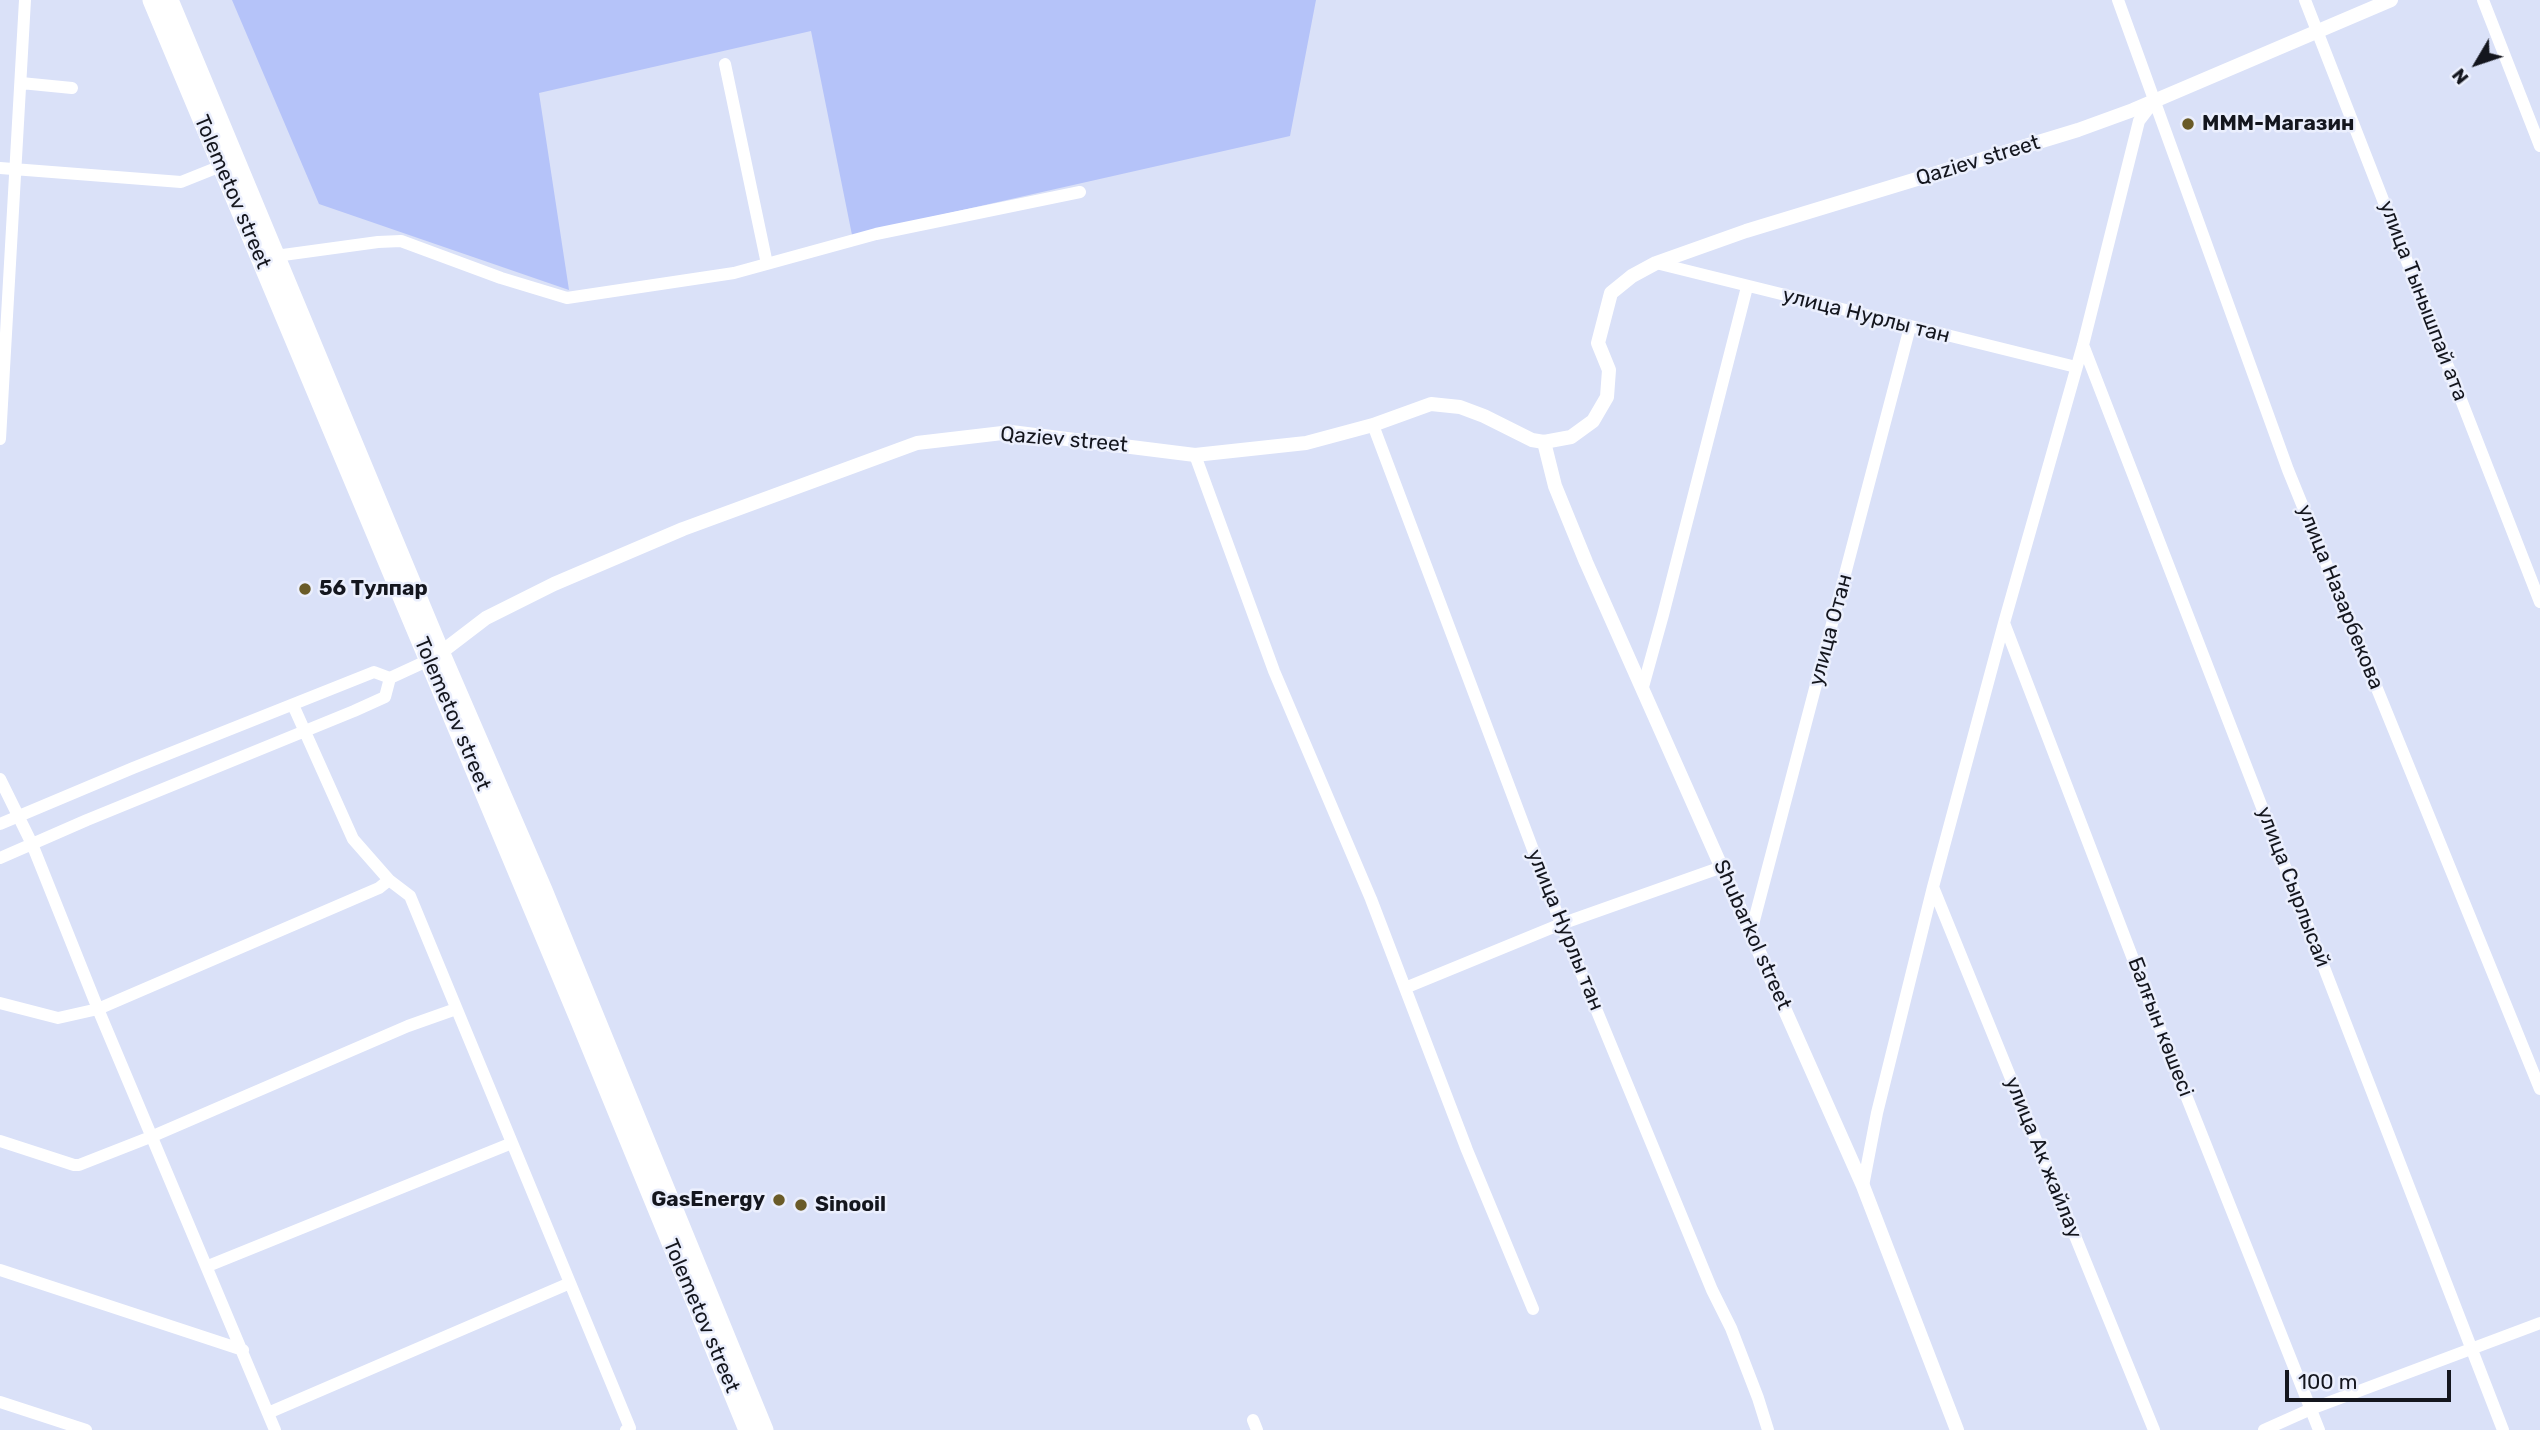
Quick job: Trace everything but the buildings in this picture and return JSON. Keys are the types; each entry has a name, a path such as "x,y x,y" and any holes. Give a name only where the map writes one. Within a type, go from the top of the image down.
{"main road":[{"name":"Tolemetov street","path":"152,0 221,166 351,453"},
{"name":"Tolemetov street","path":"169,0 275,253 351,453 748,1430"},
{"name":"Tolemetov street","path":"435,657 543,891 764,1430"}],"street":[{"path":"0,439 25,0"},
{"name":"улица Назарбекова","path":"2118,0 2288,470 2540,1089"},
{"name":"улица Тынышпай ата","path":"2305,0 2540,602"},
{"name":"Qaziev street","path":"435,657 486,618 554,584 683,529 917,443 1011,432 1195,455 1306,443 1373,425 1431,404 1460,407 1532,440 1544,442 1571,437 1593,421 1607,397 1609,370 1598,343 1611,293 1632,276 1656,263 1746,231 2078,130 2392,0"},
{"path":"2483,0 2540,146"},
{"path":"725,64 767,264"},
{"path":"20,83 72,88"},
{"path":"1863,1186 1877,1112 1933,887 2083,345 2139,121 2155,100"},
{"path":"0,168 181,182 221,166"},
{"path":"275,253 283,255 401,241 502,278 567,298 734,273 876,234 1080,192"},
{"name":"улица Нурлы тан","path":"1656,263 2076,367"},
{"path":"1643,687 1747,287"},
{"name":"улица Отан","path":"1751,932 1910,327"},
{"name":"улица Сырлысай","path":"2083,345 2503,1430"},
{"name":"улица Нурлы тан","path":"1373,425 1561,924 1712,1290 1731,1328 1768,1430"},
{"name":"Shubarkol street","path":"1544,442 1566,514 1863,1186 1957,1430"},
{"path":"1195,455 1274,671 1371,899 1467,1150 1533,1309"},
{"name":"Балғын көшесі","path":"2004,624 2168,1050 2319,1430"},
{"path":"0,824 374,672 390,678 435,657"},
{"path":"0,858 385,696 390,678"},
{"path":"293,705 353,839 389,880 410,896 630,1428 626,1430"},
{"path":"0,779 32,844 98,1009 275,1430"},
{"path":"1405,988 1561,924 1722,867"},
{"path":"0,1003 58,1018 98,1009 379,888 389,880"},
{"name":"улица Ак жайлау","path":"1933,887 2154,1430"},
{"path":"0,1141 74,1165 153,1136 408,1026 456,1009"},
{"path":"208,1266 512,1143"},
{"path":"0,1270 243,1350"},
{"path":"268,1413 570,1283"},
{"path":"2264,1430 2311,1409 2540,1323"},
{"path":"0,1402 86,1430"}],"shaded area":[{"path":"232,0 1316,0 1290,136 852,235 811,31 539,93 569,290 319,204"}],"place":[{"name":"МММ-Магазин","path":"2188,124"},
{"name":"56 Тулпар","path":"305,589"},
{"name":"GasEnergy","path":"779,1200"},
{"name":"Sinooil","path":"801,1205"}]}
